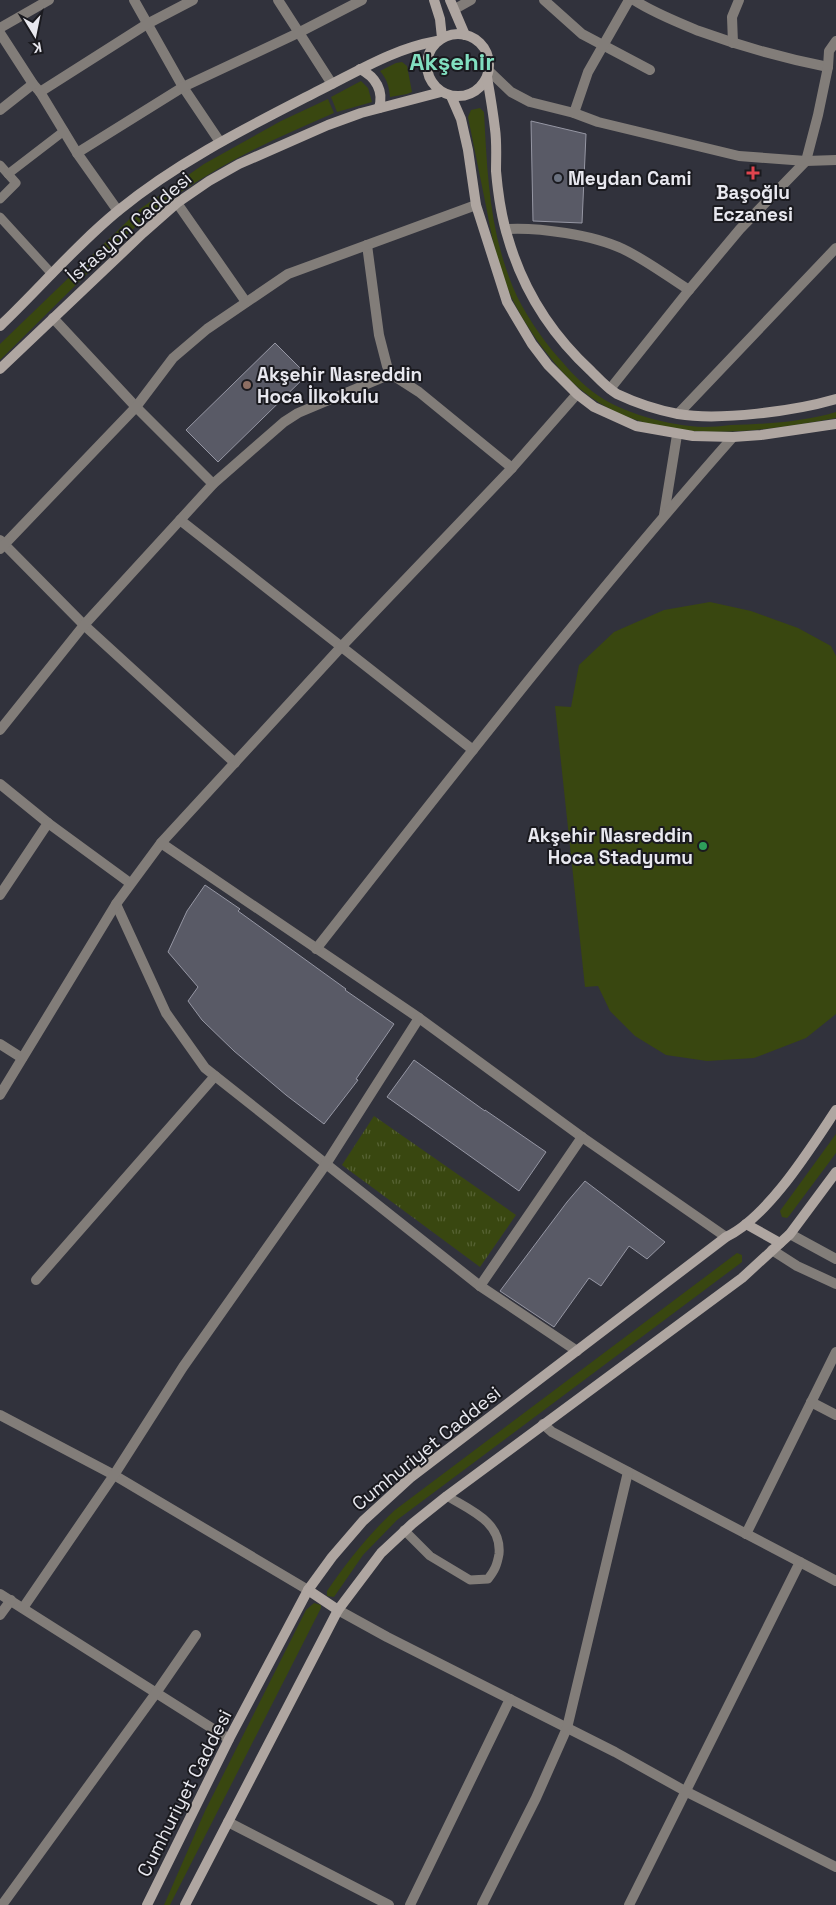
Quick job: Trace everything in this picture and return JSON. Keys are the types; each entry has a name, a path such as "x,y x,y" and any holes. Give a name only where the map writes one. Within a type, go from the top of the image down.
{"main road":[{"path":"434,0 440,19 440,39"},
{"path":"453,4 466,35"},
{"path":"488,74 481,86 472,93 452,96 441,92 432,84 426,68 430,50 440,39 454,34 466,35 476,40 484,48 489,59 488,74 495,130 499,200 506,229 525,284 546,320 574,355 610,389 630,400 678,414 750,413 816,405 836,400"},
{"name":"İstasyon Caddesi","path":"0,326 118,211 188,161 220,142 394,53 415,45 440,39"},
{"path":"360,70 368,73 378,84 381,93 379,108"},
{"name":"İstasyon Caddesi","path":"0,369 52,318 177,203 209,181 244,162 328,125 379,108 441,92"},
{"path":"452,96 461,119 468,150 476,205 507,302 532,344 548,365 577,394 594,407 612,417 636,426 677,435 709,438 733,437 836,424"},
{"name":"Cumhuriyet Caddesi","path":"147,1905 229,1739 308,1590 346,1539 410,1478 726,1237 738,1231 746,1224 771,1199 786,1180 836,1110"},
{"path":"185,1905 338,1610 381,1553 404,1530 447,1496 742,1278 790,1234 836,1172"},
{"path":"746,1224 776,1246"},
{"path":"308,1590 338,1610"}],"street":[{"path":"0,28 49,0"},
{"path":"134,0 184,87 220,142"},
{"path":"0,110 147,24 193,0"},
{"path":"278,0 332,84"},
{"path":"77,153 184,87 298,33 362,0"},
{"path":"453,4 471,0"},
{"path":"544,0 582,34 650,70"},
{"path":"574,113 588,72 629,0"},
{"path":"634,0 647,9 733,43 773,56 828,67"},
{"path":"733,43 732,16 739,0"},
{"path":"0,33 77,153 118,211"},
{"path":"610,389 740,229 806,161 818,115 828,67 829,51 836,41"},
{"path":"488,74 511,92 530,102 574,113 598,122 738,156 806,161 836,160"},
{"path":"177,203 246,302"},
{"path":"235,763 84,625 2,545 136,407 173,358 207,329 288,274 476,205"},
{"path":"506,229 528,228 553,232 592,239 622,248 689,290"},
{"path":"367,245 379,335 386,366 391,374 419,392 512,468"},
{"path":"678,414 836,248"},
{"path":"52,318 136,407 213,484"},
{"path":"0,730 84,625 213,484 284,422 298,413 391,374"},
{"path":"0,1095 116,904 161,843 342,646 512,468 577,394"},
{"path":"664,516 677,435"},
{"path":"316,949 473,750 664,516 733,437"},
{"path":"180,520 473,750"},
{"path":"0,784 48,823 130,883"},
{"path":"0,895 48,823"},
{"path":"161,843 418,1018 582,1137 726,1237"},
{"path":"116,904 166,1013 206,1068 480,1286 577,1351"},
{"path":"23,1608 114,1476 183,1367 326,1164 418,1018"},
{"path":"0,1044 22,1058"},
{"path":"36,1280 215,1076"},
{"path":"480,1286 582,1137"},
{"path":"790,1234 836,1260"},
{"path":"776,1246 797,1266 836,1284"},
{"path":"746,1534 836,1352"},
{"path":"811,1402 836,1415"},
{"path":"0,1415 114,1476 308,1590"},
{"path":"543,1424 552,1432 836,1581"},
{"path":"482,1905 536,1798 567,1728 628,1472"},
{"path":"629,1905 800,1562"},
{"path":"0,1594 229,1739"},
{"path":"0,1615 11,1600"},
{"path":"338,1610 836,1867"},
{"path":"2,1905 196,1635"},
{"path":"410,1905 510,1699"},
{"path":"228,1822 389,1905"}],"lane":[{"path":"8,174 64,131"},
{"path":"0,165 16,183 0,199"},
{"path":"0,217 52,274"},
{"path":"404,1530 430,1556 470,1580 488,1579 497,1567 499,1547 496,1532 484,1520 447,1496"}],"green space":[{"path":"402,62 407,66 412,92 390,97 387,83 380,71"},
{"path":"361,81 368,88 372,102 337,112 331,97"},
{"path":"328,99 334,113 288,133 223,166 181,192 150,215 113,248 0,360 0,344 140,209 204,164 281,121"},
{"path":"480,108 484,112 493,216 502,257 513,287 527,314 545,341 587,387 604,399 631,412 661,421 691,426 711,427 784,422 836,412 836,418 739,431 706,432 673,429 642,422 612,410 579,388 559,368 531,332 514,302 500,269 468,117 471,110"},
{"name":"Akşehir Nasreddin Hoca Stadyumu","path":"710,602 751,611 798,628 831,646 836,656 836,1014 806,1038 754,1058 707,1061 666,1055 635,1036 610,1011 598,986 585,987 555,706 571,707 579,665 614,632 664,610"},
{"path":"374,1116 516,1215 480,1267 342,1165"},
{"path":"836,1134 836,1153 789,1216 787,1218 782,1217 780,1211"},
{"path":"737,1253 742,1255 742,1262 397,1520 363,1555 334,1597 327,1596 327,1591 350,1559 395,1510"},
{"path":"314,1603 321,1605 321,1608 170,1905 164,1905 205,1811 306,1610"}],"building":[{"name":"Meydan Cami","path":"531,121 586,134 582,223 533,221"},
{"path":"275,343 307,375 218,462 186,430"},
{"path":"205,885 240,909 238,911 345,990 394,1024 356,1079 358,1080 324,1124 234,1051 202,1020 188,1001 198,987 168,952 187,911"},
{"path":"414,1060 546,1152 519,1191 387,1097"},
{"path":"585,1181 665,1242 647,1259 629,1246 601,1286 589,1278 554,1327 500,1291"}],"place":[{"name":"Başoğlu Eczanesi","path":"753,173"},
{"name":"Meydan Cami","path":"558,178"},
{"name":"Akşehir Nasreddin Hoca İlkokulu","path":"247,385"},
{"name":"Akşehir Nasreddin Hoca Stadyumu","path":"703,846"}],"district":[{"name":"Akşehir","path":"452,62"}]}
